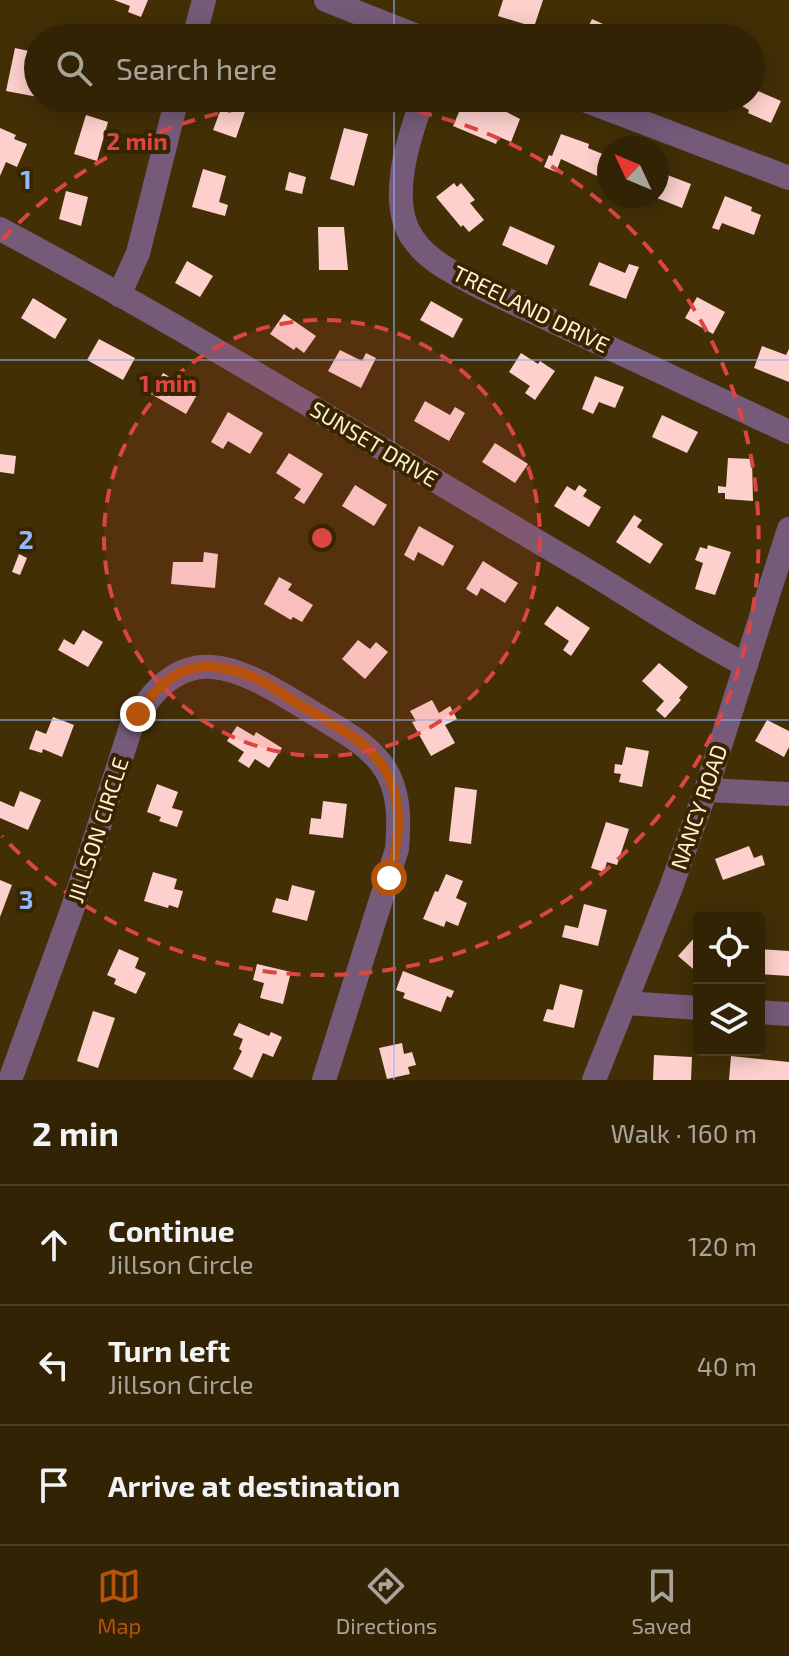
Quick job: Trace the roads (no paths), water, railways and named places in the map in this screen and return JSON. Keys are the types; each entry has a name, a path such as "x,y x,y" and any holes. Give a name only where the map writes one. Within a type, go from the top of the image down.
{"street":[{"path":"198,24 204,0"},
{"path":"326,0 387,24"},
{"path":"119,295 138,253 173,112"},
{"name":"TREELAND DRIVE","path":"418,112 400,196 403,220 419,247 440,265 484,289 789,432"},
{"path":"616,112 789,178"},
{"name":"SUNSET DRIVE","path":"0,229 235,361 588,570 714,649 746,665"},
{"name":"NANCY ROAD","path":"594,1080 706,790 789,529"},
{"name":"JILLSON CIRCLE","path":"10,1080 72,910 131,727 147,701 167,679 200,667 230,670 255,677 358,740 388,773 396,793 399,815 397,849 324,1080"},
{"path":"706,790 789,794"},
{"path":"626,1003 693,1008"},
{"path":"765,1012 789,1014"}]}
